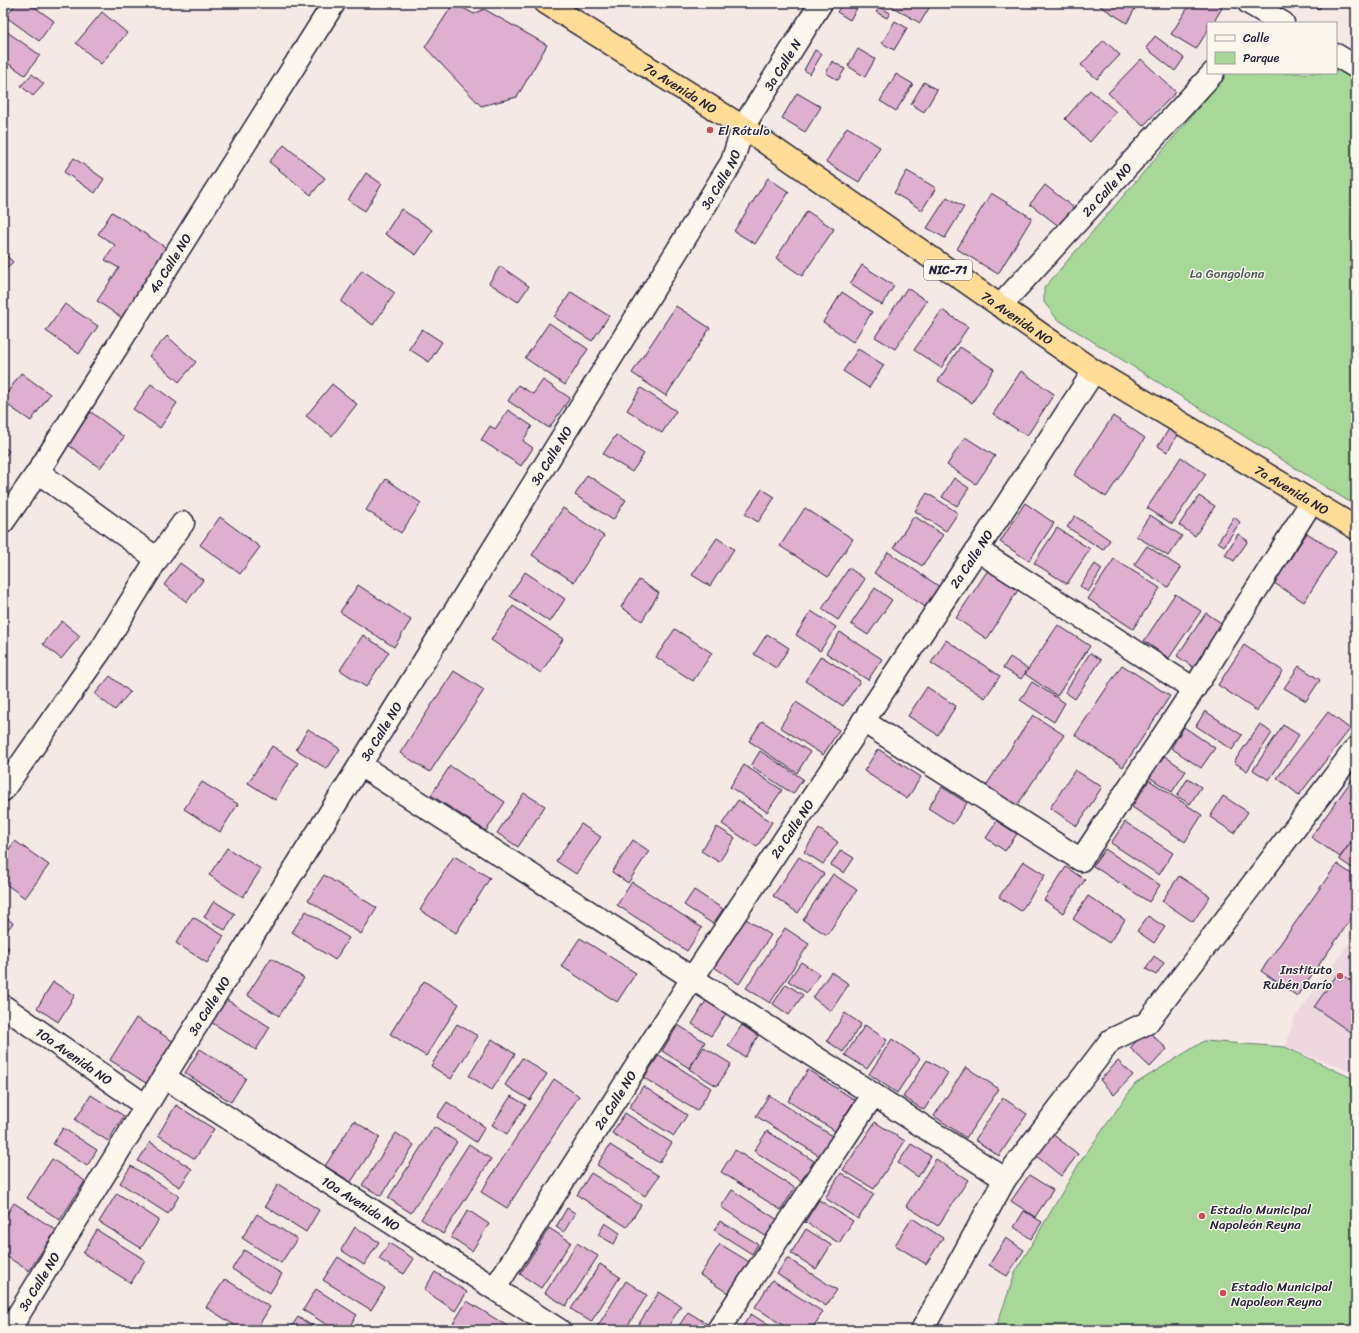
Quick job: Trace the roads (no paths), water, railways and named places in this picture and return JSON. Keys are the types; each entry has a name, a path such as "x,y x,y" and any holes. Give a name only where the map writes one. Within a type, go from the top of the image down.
{"highway":[{"name":"7a Avenida NO","path":"546,3 743,127 1094,371 1356,528"}],"street":[{"name":"4a Calle NO","path":"3,522 38,472 334,3"},
{"name":"3a Calle N","path":"743,127 821,3"},
{"path":"1337,56 1356,67"},
{"name":"2a Calle NO","path":"1000,306 1212,74"},
{"name":"3a Calle NO","path":"9,1330 146,1106 360,765 732,162 743,127"},
{"name":"2a Calle NO","path":"495,1288 692,979 1094,371"},
{"path":"38,472 157,559"},
{"path":"864,721 1081,860 1194,689 1312,501"},
{"path":"3,790 101,650 157,559 183,523"},
{"path":"977,550 1194,689"},
{"path":"922,1330 1005,1179 1111,1040 1147,1022 1356,748"},
{"path":"360,765 1005,1179"},
{"name":"10a Avenida NO","path":"3,1006 146,1106"},
{"name":"10a Avenida NO","path":"164,1077 495,1288 554,1329"},
{"path":"718,1330 873,1095"}],"place":[{"name":"El Rótulo","path":"710,130"},
{"name":"Instituto Rubén Darío","path":"1340,976"},
{"name":"Estadio Municipal Napoleón Reyna","path":"1202,1216"},
{"name":"Estadio Municipal Napoleon Reyna","path":"1223,1293"}],"park label":[{"name":"La Gongolona","path":"1227,273"}]}
